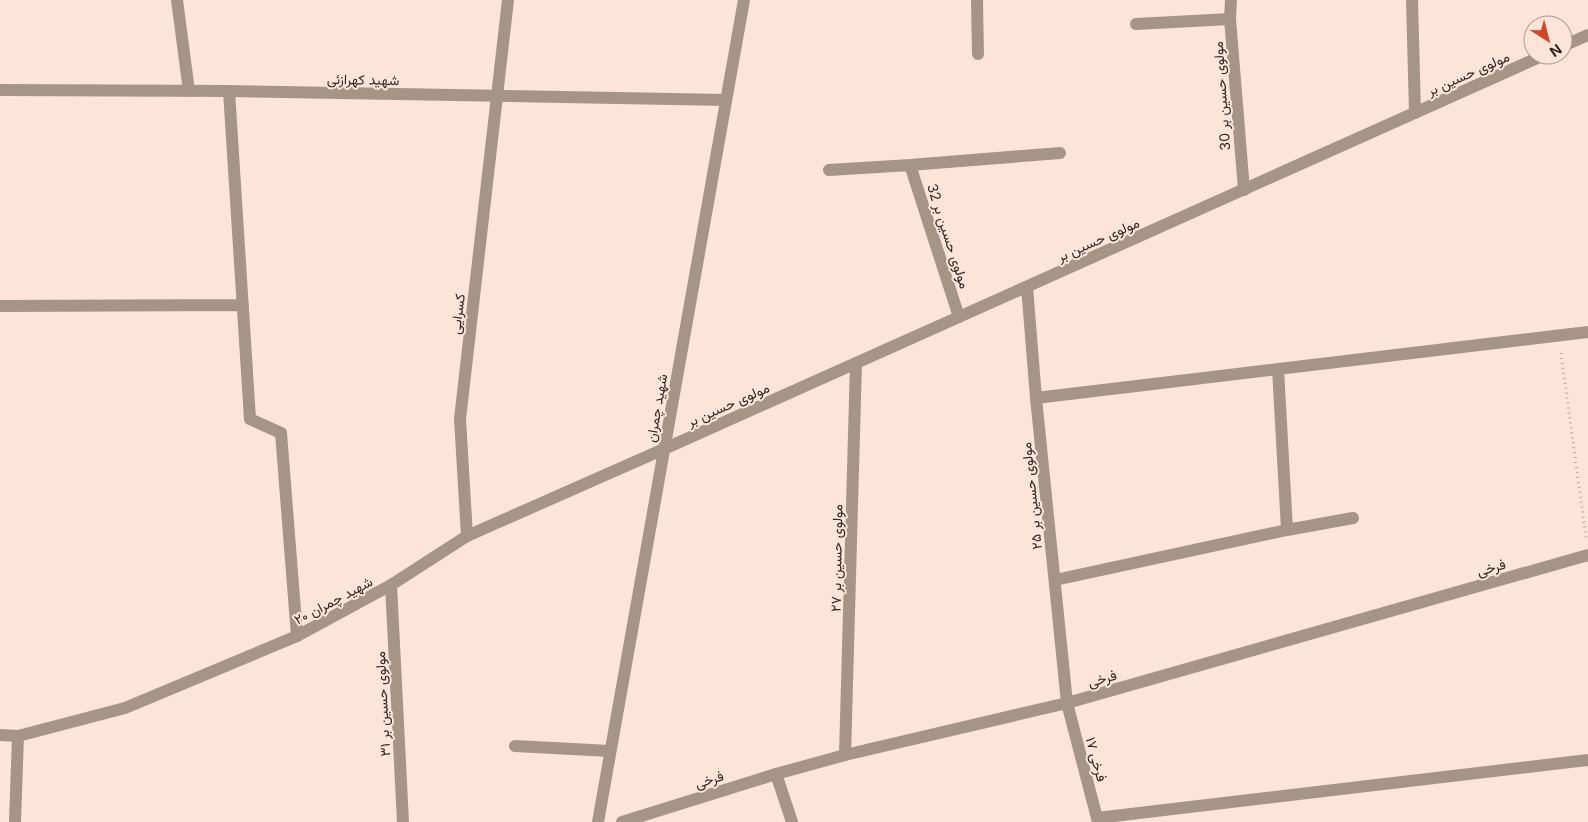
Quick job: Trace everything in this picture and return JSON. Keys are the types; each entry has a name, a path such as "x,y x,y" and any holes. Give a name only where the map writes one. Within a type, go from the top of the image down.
{"street":[{"path":"178,0 189,91"},
{"name":"کسرایی","path":"467,536 460,418 508,0"},
{"name":"شهید چمران","path":"598,822 744,0"},
{"path":"977,0 978,54"},
{"name":"مولوی حسین بر 30","path":"1231,0 1230,19 1244,190"},
{"path":"1412,0 1415,113"},
{"path":"1136,24 1230,19"},
{"path":"1573,42 1588,35"},
{"name":"مولوی حسین بر","path":"664,449 1523,64"},
{"name":"شهید کهرازئی","path":"0,90 189,91 726,100"},
{"path":"229,92 250,419 281,433 297,636"},
{"path":"829,170 1060,153"},
{"name":"مولوی حسین بر 32","path":"910,165 959,317"},
{"name":"مولوی حسین بر ۲۵","path":"1027,287 1036,398 1067,703"},
{"path":"0,306 243,305"},
{"path":"1036,398 1588,332"},
{"name":"مولوی حسین بر ۲۷","path":"846,754 856,363"},
{"path":"1278,369 1287,530"},
{"name":"شهید چمران ۲۰","path":"0,735 18,736 125,708 297,636 392,585 467,536 664,449"},
{"path":"1055,580 1287,530 1353,518"},
{"name":"فرخی","path":"622,822 846,754 1067,703 1587,549"},
{"name":"مولوی حسین بر ۳۱","path":"392,585 402,822"},
{"name":"فرخی ۱۷","path":"1067,703 1098,820"},
{"path":"15,822 18,736"},
{"path":"515,746 610,751"},
{"path":"1098,820 1588,760"},
{"path":"776,774 792,822"}],"path":[{"path":"1559,335 1587,549"}]}
